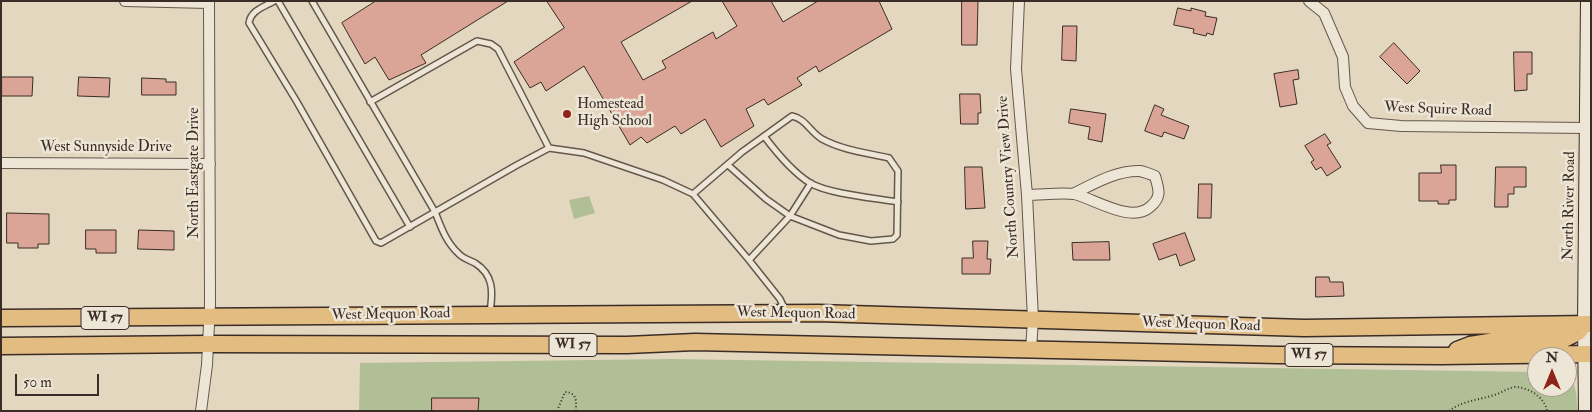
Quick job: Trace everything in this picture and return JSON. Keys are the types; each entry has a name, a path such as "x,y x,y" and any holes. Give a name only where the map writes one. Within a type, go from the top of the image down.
{"main road":[{"name":"West Mequon Road","path":"1,318 787,313 1304,328 1588,324"},
{"path":"1441,356 1470,345 1564,339 1588,324"},
{"name":"West Mequon Road","path":"1,346 208,344 627,345 695,342 1268,355 1441,356 1589,352"}],"street":[{"path":"125,1 209,2"},
{"name":"North Country View Drive","path":"1019,1 1016,69 1027,195 1033,319 1031,350"},
{"name":"West Squire Road","path":"1309,1 1324,13 1343,56 1345,87 1353,106 1368,123 1401,126 1587,128"},
{"name":"North River Road","path":"1586,411 1589,352 1588,1"},
{"name":"North Eastgate Drive","path":"201,411 204,399 209,317 209,2"},
{"name":"West Sunnyside Drive","path":"1,163 210,164"},
{"path":"1027,195 1073,194 1109,208 1129,212 1145,211 1156,202 1159,191 1155,176 1141,171 1123,173 1102,180 1073,194"}],"lane":[{"path":"410,226 276,1 254,12 250,17 249,23 297,102 376,241 381,243 549,148 584,153 663,180 693,194 780,299 787,313"},
{"path":"312,1 435,212 445,237 458,254 477,265 491,281 489,314"},
{"path":"370,102 476,41 491,44 498,49 549,148"},
{"path":"693,194 742,152 764,136 792,116 799,117 820,138 837,146 889,158 898,171 897,235 893,239 871,241 839,235 790,216 766,199 728,165"},
{"path":"764,136 780,157 811,184 837,192 898,202"},
{"path":"749,260 790,216 811,184"}],"path":[{"path":"1449,411 1461,404 1514,387 1528,390 1538,396 1544,402 1547,411"},
{"path":"557,411 565,392 574,395 576,411"}],"green space":[{"path":"589,196 595,213 574,219 569,200"},
{"path":"671,359 1527,372 1527,397 1577,397 1578,411 359,411 360,363"}],"building":[{"path":"376,1 508,1 421,55 426,63 389,80 375,57 365,64 342,23"},
{"path":"547,1 692,1 621,42 643,80 666,68 662,61 713,32 716,39 737,26 722,1 771,1 783,22 818,1 879,1 892,29 819,72 816,66 797,78 802,85 768,105 764,99 746,109 754,126 721,147 705,119 681,134 675,126 647,143 641,137 630,145 584,66 546,91 541,82 530,88 514,62 564,28"},
{"path":"962,1 978,1 977,45 962,45"},
{"path":"1178,8 1191,11 1191,8 1206,12 1205,16 1217,18 1213,35 1207,33 1206,36 1193,33 1194,29 1174,25"},
{"path":"1063,26 1077,26 1076,61 1062,60"},
{"path":"1394,43 1420,71 1407,84 1380,57"},
{"path":"1514,52 1532,52 1532,74 1527,74 1527,90 1515,91"},
{"path":"1298,70 1299,79 1293,80 1297,104 1280,107 1274,74"},
{"path":"2,77 33,77 32,96 2,96"},
{"path":"79,77 110,78 109,97 78,96"},
{"path":"142,78 166,79 166,82 176,82 176,95 142,95"},
{"path":"960,94 980,94 981,113 978,113 978,124 961,124"},
{"path":"1155,105 1164,109 1161,115 1189,126 1184,139 1164,132 1162,137 1145,131"},
{"path":"1071,109 1106,114 1102,142 1088,139 1090,127 1069,123"},
{"path":"1325,134 1331,143 1327,145 1341,167 1327,176 1321,167 1316,170 1311,162 1314,160 1305,146"},
{"path":"1441,165 1456,165 1456,200 1449,200 1449,204 1438,204 1438,201 1419,201 1419,173 1441,173"},
{"path":"965,167 982,167 985,208 966,209"},
{"path":"1496,167 1526,167 1526,187 1514,187 1514,194 1508,194 1508,207 1495,207"},
{"path":"1199,184 1212,184 1211,218 1198,218"},
{"path":"7,213 49,214 49,244 38,244 38,248 18,248 18,243 7,243"},
{"path":"86,230 116,230 116,253 96,253 96,249 86,249"},
{"path":"139,230 174,231 174,250 138,249"},
{"path":"1185,233 1195,260 1180,266 1176,254 1159,260 1153,244"},
{"path":"973,241 988,241 987,259 991,259 990,274 962,274 962,258 973,258"},
{"path":"1109,242 1110,260 1073,260 1072,243"},
{"path":"1316,277 1329,277 1330,282 1343,282 1344,296 1316,297"},
{"path":"432,398 479,398 478,411 432,411"}],"place":[{"name":"Homestead High School","path":"567,114"}]}
